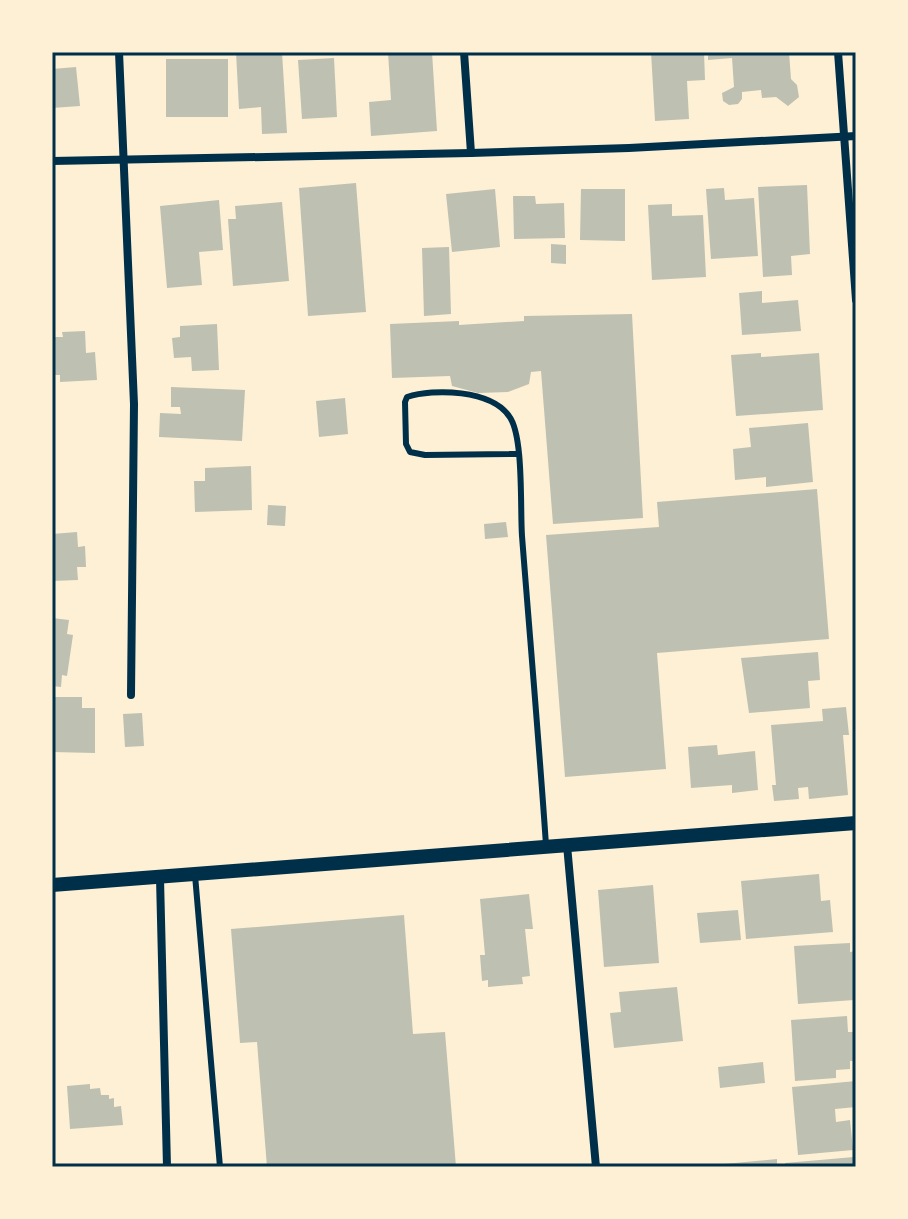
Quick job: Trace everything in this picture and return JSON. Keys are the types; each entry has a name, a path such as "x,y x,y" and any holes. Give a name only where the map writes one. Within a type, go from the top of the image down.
{"street":[{"path":"119,52 134,404 131,695"},
{"path":"464,52 471,153"},
{"path":"838,52 856,300"},
{"path":"52,161 471,153 856,136"},
{"path":"52,885 856,823"},
{"path":"567,844 596,1167"},
{"path":"160,878 167,1167"}],"lane":[{"path":"518,454 425,455 410,452 406,444 407,397 455,392 495,403 509,415 517,430 546,845"},
{"path":"195,875 220,1167"}],"building":[{"path":"236,52 282,52 287,133 262,134 261,107 239,109"},
{"path":"388,52 432,52 437,131 371,136 369,102 391,100"},
{"path":"651,52 704,52 705,80 687,81 689,119 655,121"},
{"path":"708,52 789,52 791,79 797,85 799,97 788,106 776,97 762,98 761,90 742,92 738,104 729,105 723,101 722,93 734,87 732,58 708,60"},
{"path":"334,58 337,117 302,119 298,60"},
{"path":"166,59 228,59 228,117 166,117"},
{"path":"76,67 80,106 52,108 52,69"},
{"path":"356,183 366,312 308,316 299,188"},
{"path":"807,185 810,254 791,256 792,275 763,277 758,187"},
{"path":"724,188 725,200 754,198 758,256 711,259 706,189"},
{"path":"495,189 500,247 452,252 446,194"},
{"path":"581,189 625,189 625,241 580,240"},
{"path":"513,196 535,196 536,204 564,203 565,238 514,239"},
{"path":"219,200 223,250 199,252 202,285 167,288 160,206"},
{"path":"282,202 289,281 233,286 228,219 236,219 235,206"},
{"path":"672,204 672,216 703,215 706,277 652,280 648,205"},
{"path":"551,244 566,245 566,264 551,263"},
{"path":"449,247 451,314 424,316 422,248"},
{"path":"762,291 762,303 798,300 801,331 742,335 739,293"},
{"path":"632,314 643,518 553,524 541,371 531,372 529,384 508,392 478,393 452,386 450,376 392,378 390,324 459,321 459,325 524,321 524,316"},
{"path":"217,324 219,370 192,371 191,357 174,358 172,338 180,337 180,326"},
{"path":"85,331 86,353 95,352 97,380 60,382 60,375 52,375 52,337 63,337 62,332"},
{"path":"761,353 761,357 819,353 823,410 736,416 731,355"},
{"path":"171,387 245,390 242,441 159,437 160,413 181,414 180,407 171,407"},
{"path":"345,398 348,434 319,437 316,401"},
{"path":"808,423 813,482 766,487 766,477 735,480 733,449 751,447 749,428"},
{"path":"251,466 252,510 195,512 194,481 205,481 205,468"},
{"path":"817,489 829,639 657,653 666,769 565,777 546,535 659,527 657,502"},
{"path":"268,505 286,506 285,526 267,525"},
{"path":"506,522 508,537 485,539 484,524"},
{"path":"77,532 78,547 85,546 86,567 77,567 78,580 52,581 52,534"},
{"path":"52,618 69,620 67,634 73,635 67,676 62,675 61,687 52,686"},
{"path":"818,652 820,680 808,681 810,708 749,713 741,658"},
{"path":"52,697 82,697 82,708 95,708 95,753 52,752"},
{"path":"846,707 849,735 843,735 848,795 809,799 808,787 798,788 799,799 774,801 772,785 776,785 771,725 823,721 822,709"},
{"path":"142,713 144,746 125,747 123,714"},
{"path":"717,745 718,755 755,751 758,790 732,793 732,785 691,788 688,747"},
{"path":"819,874 821,901 830,900 833,932 746,939 741,881"},
{"path":"653,885 659,963 604,967 598,890"},
{"path":"529,894 533,929 525,929 530,976 522,977 523,984 488,987 488,980 482,981 480,955 485,955 480,899"},
{"path":"738,910 741,940 700,943 697,913"},
{"path":"404,915 413,1034 445,1032 456,1167 267,1167 257,1042 240,1043 231,929"},
{"path":"850,943 850,952 856,951 854,1000 798,1004 794,946"},
{"path":"677,987 683,1041 614,1048 610,1013 621,1012 619,992"},
{"path":"847,1016 848,1032 854,1032 856,1051 856,1061 850,1061 850,1069 836,1070 836,1078 795,1081 791,1020"},
{"path":"763,1062 765,1083 720,1088 718,1067"},
{"path":"856,1081 856,1107 835,1109 836,1122 850,1120 853,1150 798,1155 792,1087"},
{"path":"90,1084 90,1089 100,1088 101,1095 114,1098 114,1107 121,1106 123,1125 70,1129 67,1086"},
{"path":"854,1157 855,1167 785,1167 785,1163"},
{"path":"777,1159 777,1167 724,1167 724,1164"}]}
